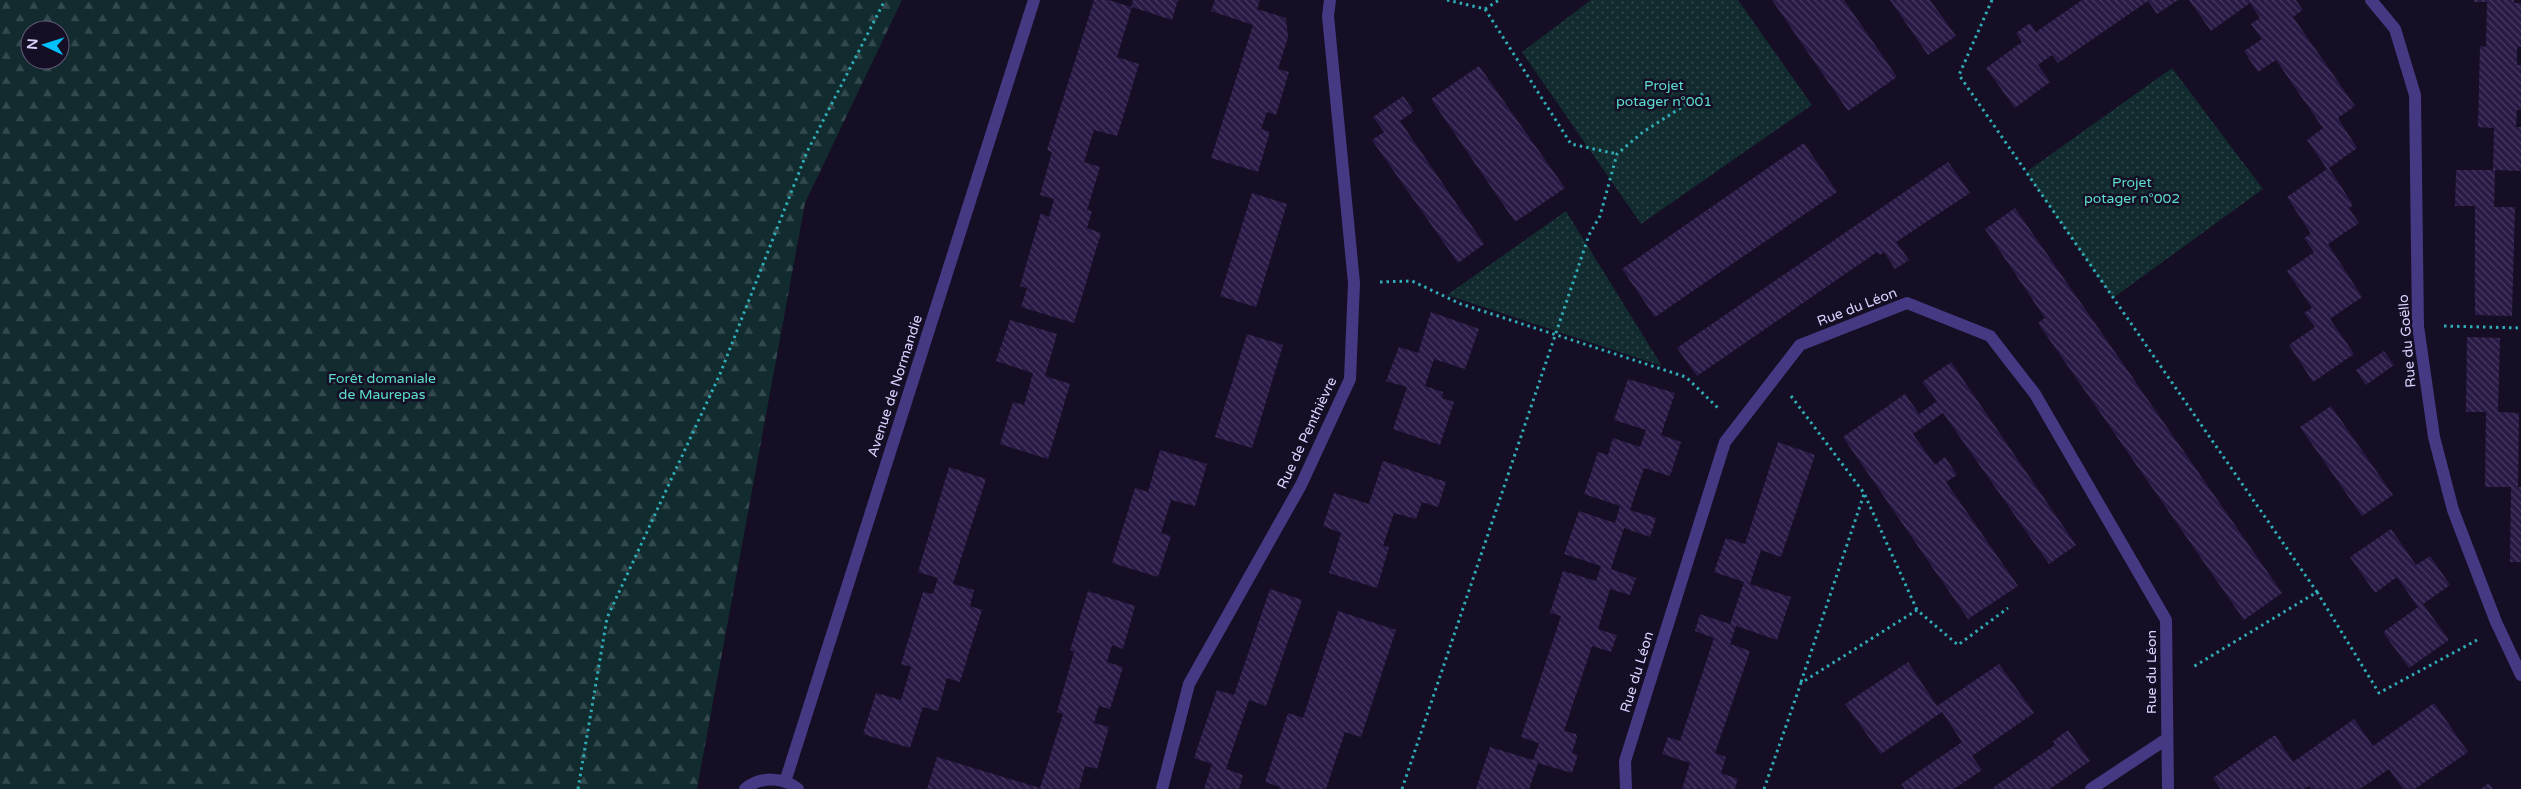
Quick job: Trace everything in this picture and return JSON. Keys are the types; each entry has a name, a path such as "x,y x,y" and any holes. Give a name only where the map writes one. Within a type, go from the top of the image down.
{"street":[{"name":"Avenue de Normandie","path":"785,782 1034,0"},
{"name":"Rue de Penthièvre","path":"1162,789 1189,684 1301,484 1350,379 1354,283 1328,16 1330,0"},
{"name":"Rue du Goëllo","path":"2371,0 2395,29 2415,95 2418,326 2434,437 2453,510 2496,622 2521,675"},
{"name":"Rue du Léon","path":"1626,789 1625,761 1725,442 1800,345 1907,303 1990,336 2035,394 2166,620 2168,789"},
{"path":"2091,789 2166,740"},
{"path":"745,789 760,781 785,782 798,789"}],"path":[{"path":"578,789 607,618 720,374 807,152 885,0"},
{"path":"1447,0 1485,9 1571,144 1618,154"},
{"path":"1485,9 1499,0"},
{"path":"1992,0 1958,75 2318,592 2379,693 2480,638 2496,622"},
{"path":"1402,789 1589,235 1600,216 1618,154 1643,132 1704,93"},
{"path":"1354,283 1412,281 1461,304 1686,377 1738,426"},
{"path":"2418,326 2521,328"},
{"path":"1789,393 1864,493 1918,610 1958,645 2008,608"},
{"path":"1764,789 1864,493"},
{"path":"2189,676 2192,667 2318,592"},
{"path":"1801,683 1918,610"}],"green space":[{"name":"Forêt domaniale de Maurepas","path":"0,0 902,0 805,203 697,789 0,789"},
{"name":"Projet potager n°001","path":"1591,0 1738,0 1812,105 1641,224 1522,52"},
{"name":"Projet potager n°002","path":"2172,68 2263,189 2113,298 2026,172"},
{"path":"1566,211 1662,366 1447,295"}],"building":[{"path":"1094,0 1108,0 1131,7 1133,0 1178,0 1172,20 1132,7 1117,57 1139,64 1128,101 1117,136 1094,130 1084,162 1100,167 1087,210 1092,211 1087,228 1101,233 1074,323 1021,307 1027,288 1020,286 1041,213 1049,217 1054,199 1040,195 1052,152 1047,150"},
{"path":"1215,0 1260,0 1257,9 1286,18 1288,37 1278,69 1289,72 1276,115 1267,112 1261,129 1270,132 1258,172 1211,158 1253,25 1211,11"},
{"path":"1772,0 1844,0 1897,77 1848,111"},
{"path":"1890,0 1930,0 1956,36 1928,55"},
{"path":"2082,0 2178,0 2157,14 2148,1 2058,63 2052,55 2038,65 2050,82 2015,108 1986,68 2022,42 2016,33 2030,23 2036,32"},
{"path":"2189,0 2296,0 2303,10 2293,17 2355,106 2338,118 2357,148 2329,168 2353,205 2349,208 2359,223 2328,244 2362,297 2330,319 2354,354 2313,382 2289,345 2315,327 2304,313 2312,308 2287,271 2314,252 2304,238 2311,234 2287,197 2327,169 2307,140 2323,128 2276,60 2258,72 2244,51 2262,39 2251,24 2260,18 2250,3 2211,31"},
{"path":"2474,0 2514,0 2514,3 2521,3 2521,47 2517,47 2517,65 2521,65 2521,110 2517,110 2516,127 2521,127 2521,171 2495,170 2494,207 2515,207 2512,316 2475,315 2475,206 2455,206 2456,170 2493,170 2494,128 2478,127 2480,46 2486,47 2487,2 2474,2"},
{"path":"1479,66 1565,188 1515,222 1431,99"},
{"path":"1403,96 1414,111 1400,121 1484,244 1458,263 1372,140 1384,132 1373,117"},
{"path":"1804,143 1837,192 1655,317 1622,269"},
{"path":"1948,162 1970,193 1896,242 1909,260 1895,269 1884,252 1880,255 1877,252 1697,376 1677,348"},
{"path":"1252,193 1287,204 1256,307 1220,296"},
{"path":"2015,208 2282,593 2244,620 2038,323 2045,318 1985,229"},
{"path":"1431,312 1479,329 1465,369 1434,359 1425,386 1443,392 1442,398 1454,402 1440,445 1393,429 1407,387 1386,381 1399,347 1418,353"},
{"path":"1010,320 1057,334 1045,376 1070,384 1048,459 1000,444 1013,402 1024,405 1033,373 996,361"},
{"path":"1247,334 1283,345 1252,448 1215,437"},
{"path":"2467,337 2500,338 2498,412 2519,413 2518,487 2521,487 2521,562 2510,562 2511,487 2485,487 2486,412 2466,412"},
{"path":"2384,351 2394,365 2366,385 2356,370"},
{"path":"1951,362 2076,545 2049,564 1943,413 1913,434 1935,465 1945,457 1957,475 1946,482 2018,586 1968,619 1843,437 1905,394 1919,414 1937,401 1922,382"},
{"path":"1628,379 1675,393 1661,435 1681,442 1670,476 1644,468 1630,510 1656,518 1650,537 1624,528 1611,569 1636,578 1630,595 1610,589 1598,629 1617,635 1611,652 1592,646 1564,731 1576,734 1577,737 1572,753 1578,755 1572,773 1538,763 1529,789 1476,789 1490,747 1533,760 1539,743 1521,737 1561,616 1550,613 1563,571 1596,581 1601,566 1564,554 1579,511 1615,523 1620,506 1584,494 1598,452 1608,455 1613,438 1640,447 1646,430 1614,420"},
{"path":"2331,406 2393,495 2362,516 2300,427"},
{"path":"1778,442 1815,455 1781,557 1761,550 1750,584 1791,597 1777,640 1736,626 1730,644 1750,651 1715,753 1726,757 1721,773 1738,779 1735,789 1682,789 1690,763 1662,754 1668,737 1680,741 1714,638 1695,631 1700,614 1730,624 1744,582 1714,572 1726,538 1745,544"},
{"path":"1160,450 1207,464 1195,506 1171,500 1161,533 1171,536 1158,577 1112,563 1135,488 1148,492"},
{"path":"1383,461 1446,482 1438,507 1422,502 1416,519 1394,513 1383,546 1389,547 1377,588 1329,573 1341,533 1323,526 1334,493 1369,504"},
{"path":"949,467 986,479 953,584 974,590 970,606 982,610 960,682 947,678 938,711 923,707 910,748 863,734 876,693 901,700 911,667 901,664 923,592 933,594 938,578 918,572"},
{"path":"2391,529 2416,565 2430,556 2450,585 2423,604 2449,640 2409,668 2383,632 2418,607 2397,577 2375,593 2350,557"},
{"path":"1270,589 1302,600 1266,706 1249,700 1226,769 1243,775 1239,789 1204,789 1212,764 1194,758 1217,690 1234,695"},
{"path":"1088,591 1135,606 1123,649 1112,645 1107,662 1123,667 1110,709 1099,706 1094,723 1109,727 1097,769 1085,766 1079,789 927,789 937,757 1040,788 1063,714 1057,712 1074,652 1070,650"},
{"path":"1338,611 1396,630 1361,737 1345,732 1326,789 1279,789 1280,787 1265,782 1288,713 1303,718"},
{"path":"1908,662 1937,706 1999,664 2034,713 1972,756 1982,770 1954,789 1905,789 1901,784 1962,742 1942,712 1881,754 1845,704"},
{"path":"2434,703 2468,752 2415,789 2403,789 2389,769 2360,789 2312,789 2309,786 2304,789 2221,789 2213,778 2275,735 2293,762 2354,719 2373,746"},
{"path":"2068,730 2090,761 2050,789 1995,789 1994,787 2055,745 2053,741"},
{"path":"2489,783 2493,789 2481,789"}]}
